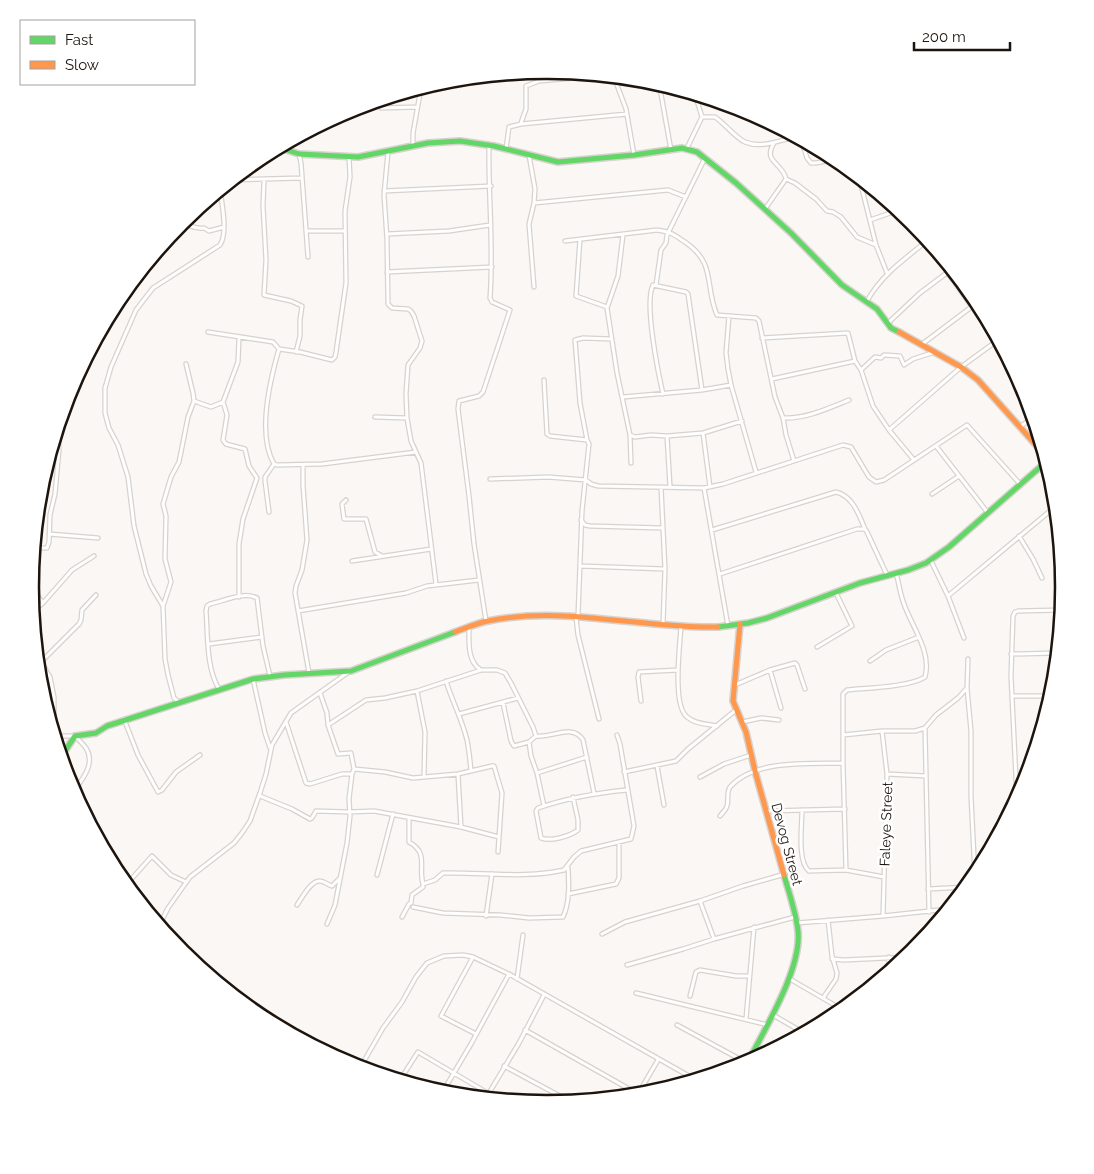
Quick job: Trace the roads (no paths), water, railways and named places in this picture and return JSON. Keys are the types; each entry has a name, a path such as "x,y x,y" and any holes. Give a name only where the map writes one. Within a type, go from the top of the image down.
{"street":[{"path":"520,124 526,109 526,86 538,81 558,79"},
{"path":"616,84 627,114 634,155"},
{"path":"661,92 671,150"},
{"path":"413,146 413,133 420,95"},
{"path":"687,148 702,116 698,102"},
{"path":"380,107 417,107"},
{"path":"506,149 510,127 520,124 627,114"},
{"path":"702,116 715,117 745,142 756,144 774,143 787,139"},
{"path":"288,150 299,154 349,157 388,152 442,141 460,141 506,149 555,162 687,148 706,157 791,233 842,285 878,310 887,324 904,336 961,367 990,391 1034,443"},
{"path":"774,143 770,150 771,157 782,170 786,180 795,183 816,199 827,211 834,212 858,237 876,245"},
{"path":"486,621 479,580 458,409 459,401 479,396 484,392 510,313 509,309 491,301 490,146"},
{"path":"804,149 807,158 811,162 825,162"},
{"path":"388,152 384,191 389,306 411,311 422,341 420,348 408,365 407,418 410,434 420,463 436,584"},
{"path":"299,154 308,257"},
{"path":"529,155 535,189 530,224 534,287"},
{"path":"208,332 273,342 279,349 332,360 335,357 346,283 344,231 350,177 349,157"},
{"path":"663,394 654,350 652,287 656,285 661,250 666,244 669,232 706,157"},
{"path":"243,180 302,178"},
{"path":"264,180 263,206 266,260 264,295 291,301 302,306 300,336 296,352"},
{"path":"765,209 786,180"},
{"path":"384,191 491,186"},
{"path":"863,189 876,245 887,273"},
{"path":"534,203 668,190 686,197"},
{"path":"163,606 151,586 141,557 134,526 128,477 105,413 105,388 111,367 141,302 153,288 220,245 223,240 224,227 221,198"},
{"path":"870,220 890,213"},
{"path":"387,234 449,231 490,225"},
{"path":"190,226 196,229 204,228 209,231 224,227"},
{"path":"306,231 344,231"},
{"path":"565,242 652,231 669,232 696,250 704,260 715,313 720,316 757,318 775,397 783,418 794,461"},
{"path":"623,235 618,276 607,306 617,373 630,435 631,463"},
{"path":"580,239 576,296 607,306"},
{"path":"867,301 873,290 887,273 922,245"},
{"path":"387,272 492,267"},
{"path":"887,324 920,293 947,274"},
{"path":"656,285 688,294 702,390"},
{"path":"921,345 971,307"},
{"path":"730,316 726,353 731,385 756,472"},
{"path":"762,338 846,332 873,406 889,430 914,460"},
{"path":"239,597 238,544 257,478 249,466 246,450 223,442 226,415 223,402 238,362 240,338"},
{"path":"599,719 578,635 581,520 589,444 580,403 574,340 584,338 612,339"},
{"path":"889,430 961,367 993,344"},
{"path":"274,464 266,443 267,410 272,371 279,349"},
{"path":"861,370 875,357 881,358 884,355 898,355 904,365 913,359 935,352"},
{"path":"772,379 855,361"},
{"path":"180,703 174,698 165,659 163,606 171,582 165,559 166,516 163,504 171,477 179,462 188,417 194,401 186,364"},
{"path":"544,380 547,434 550,436 587,440"},
{"path":"623,396 663,394 731,385"},
{"path":"783,418 799,417 814,413 849,400"},
{"path":"194,401 211,407 223,402"},
{"path":"375,417 407,418"},
{"path":"630,435 635,437 703,434 742,421"},
{"path":"1020,427 1027,421"},
{"path":"490,479 548,477 586,480 598,486 704,488 794,461 835,446 848,445 854,450 870,477 876,482 884,480 965,425 968,425 1020,484"},
{"path":"703,434 710,487"},
{"path":"667,436 670,487"},
{"path":"41,548 47,548 50,514 55,494 59,446"},
{"path":"936,446 988,513"},
{"path":"274,464 277,466 346,462 360,458 416,452"},
{"path":"269,512 265,477 274,464"},
{"path":"303,464 307,540 302,570 295,593 309,673"},
{"path":"163,919 190,877 234,844 250,821 260,796 270,749 286,722 297,708 351,671 486,621 525,616 577,617 711,627 740,624 779,614 886,575 910,570 931,560 988,513 1040,466"},
{"path":"932,494 959,476"},
{"path":"661,487 665,569 663,624"},
{"path":"704,488 728,626"},
{"path":"712,530 836,492 845,497 856,508 886,575"},
{"path":"346,500 342,504 344,519 366,519 375,552 382,556"},
{"path":"948,596 1049,511"},
{"path":"581,520 585,525 590,526 662,528"},
{"path":"720,574 857,529 865,529"},
{"path":"49,534 98,538"},
{"path":"1019,536 1042,578"},
{"path":"352,561 431,549"},
{"path":"40,606 72,570 94,556"},
{"path":"931,560 948,596 964,638"},
{"path":"581,566 665,569"},
{"path":"846,870 843,764 844,692 903,684 925,677 927,663 919,637 904,604 896,573"},
{"path":"298,611 406,593 436,584 479,580"},
{"path":"817,647 852,626 836,593"},
{"path":"44,659 79,624 81,620 80,612 96,595"},
{"path":"219,689 213,680 208,644 207,606 239,597 255,596 258,598 262,638 270,676"},
{"path":"39,598 43,603"},
{"path":"1017,782 1011,654 1013,616 1015,612 1054,610"},
{"name":"Devog Street","path":"740,624 733,697 736,710 742,722 754,771 785,874 795,917 798,942 790,979 753,1051"},
{"path":"681,626 678,670 681,709 684,714 694,721 717,726"},
{"path":"469,628 472,658 477,668 481,670"},
{"path":"870,661 886,650 919,637"},
{"path":"208,644 262,638"},
{"path":"1011,654 1051,653"},
{"path":"968,659 966,688 970,732 973,863"},
{"path":"735,685 770,670 796,664 805,689"},
{"path":"46,670 50,677 54,697 54,710"},
{"path":"328,725 366,700 418,691 446,680 481,670 502,671 511,683 533,726 536,736"},
{"path":"641,701 638,673 678,670"},
{"path":"770,670 781,708"},
{"path":"62,736 97,734 102,732 106,726 124,719 252,679 270,676 351,671"},
{"path":"252,679 270,749"},
{"path":"446,680 467,740 471,771"},
{"path":"844,735 882,731 915,731 925,728 936,715 958,698 966,688"},
{"path":"418,691 425,732 424,777"},
{"path":"320,693 338,754 351,753 354,770 352,774 347,843 335,905 327,924"},
{"path":"1012,696 1043,696"},
{"path":"459,714 518,698"},
{"path":"503,703 511,741 514,746 529,742 536,736 578,733 583,740 588,757 594,793"},
{"path":"624,772 676,761 736,710"},
{"path":"742,722 761,718 779,720"},
{"path":"124,719 138,754 158,792 162,790 176,772 200,755"},
{"path":"286,722 306,783 310,784 342,774 352,774"},
{"path":"925,728 928,912"},
{"name":"Faleye Street","path":"882,731 887,774 883,916"},
{"path":"402,917 409,904 412,903 412,894 423,887 423,884 435,880 444,874 555,872 568,867 574,857 581,851 631,839 634,831 617,735"},
{"path":"66,750 75,736"},
{"path":"75,736 86,747 89,766 78,784"},
{"path":"529,742 544,806"},
{"path":"700,777 724,764 751,755"},
{"path":"537,773 588,757"},
{"path":"720,816 727,806 729,790 740,779 754,771 779,766 843,764"},
{"path":"354,770 385,772 413,778 458,774 492,766 496,768 502,793 498,852"},
{"path":"657,766 664,805"},
{"path":"458,774 460,827"},
{"path":"887,774 926,776"},
{"path":"573,797 579,827 576,832 547,840 541,838 536,811 538,808 573,797 627,790"},
{"path":"260,796 292,809 310,819 316,811 374,811 460,827 499,837"},
{"path":"767,811 845,809"},
{"path":"802,810 801,848 806,870 846,870 884,877"},
{"path":"377,875 393,814"},
{"path":"409,818 409,842 414,845 422,857 421,876 423,884"},
{"path":"568,894 616,884 619,878 619,842"},
{"path":"131,879 152,856 171,875 186,882"},
{"path":"413,907 443,913 486,916 563,917 566,912 570,887 568,867"},
{"path":"486,916 492,874"},
{"path":"602,934 625,922 700,902 743,886 785,874"},
{"path":"298,905 310,887 316,882 322,881 332,886 339,879"},
{"path":"928,889 956,888"},
{"path":"700,902 714,938"},
{"path":"796,923 938,910"},
{"path":"627,965 714,938 795,917"},
{"path":"823,998 837,976 837,970 832,960 828,920"},
{"path":"746,1018 754,927"},
{"path":"516,979 523,935"},
{"path":"364,1061 383,1028 427,963 444,956 463,955 473,957 508,974 686,1076"},
{"path":"473,957 441,1016 476,1034"},
{"path":"832,960 894,957"},
{"path":"889,958 889,962"},
{"path":"690,996 696,972 700,970 736,976 749,976"},
{"path":"447,1085 508,974"},
{"path":"790,979 835,1005"},
{"path":"636,992 768,1025"},
{"path":"490,1092 544,995"},
{"path":"773,1015 797,1029"},
{"path":"677,1025 738,1058"},
{"path":"526,1030 628,1088"},
{"path":"404,1074 418,1052 485,1091"},
{"path":"643,1086 658,1060"},
{"path":"504,1066 557,1095"}]}
